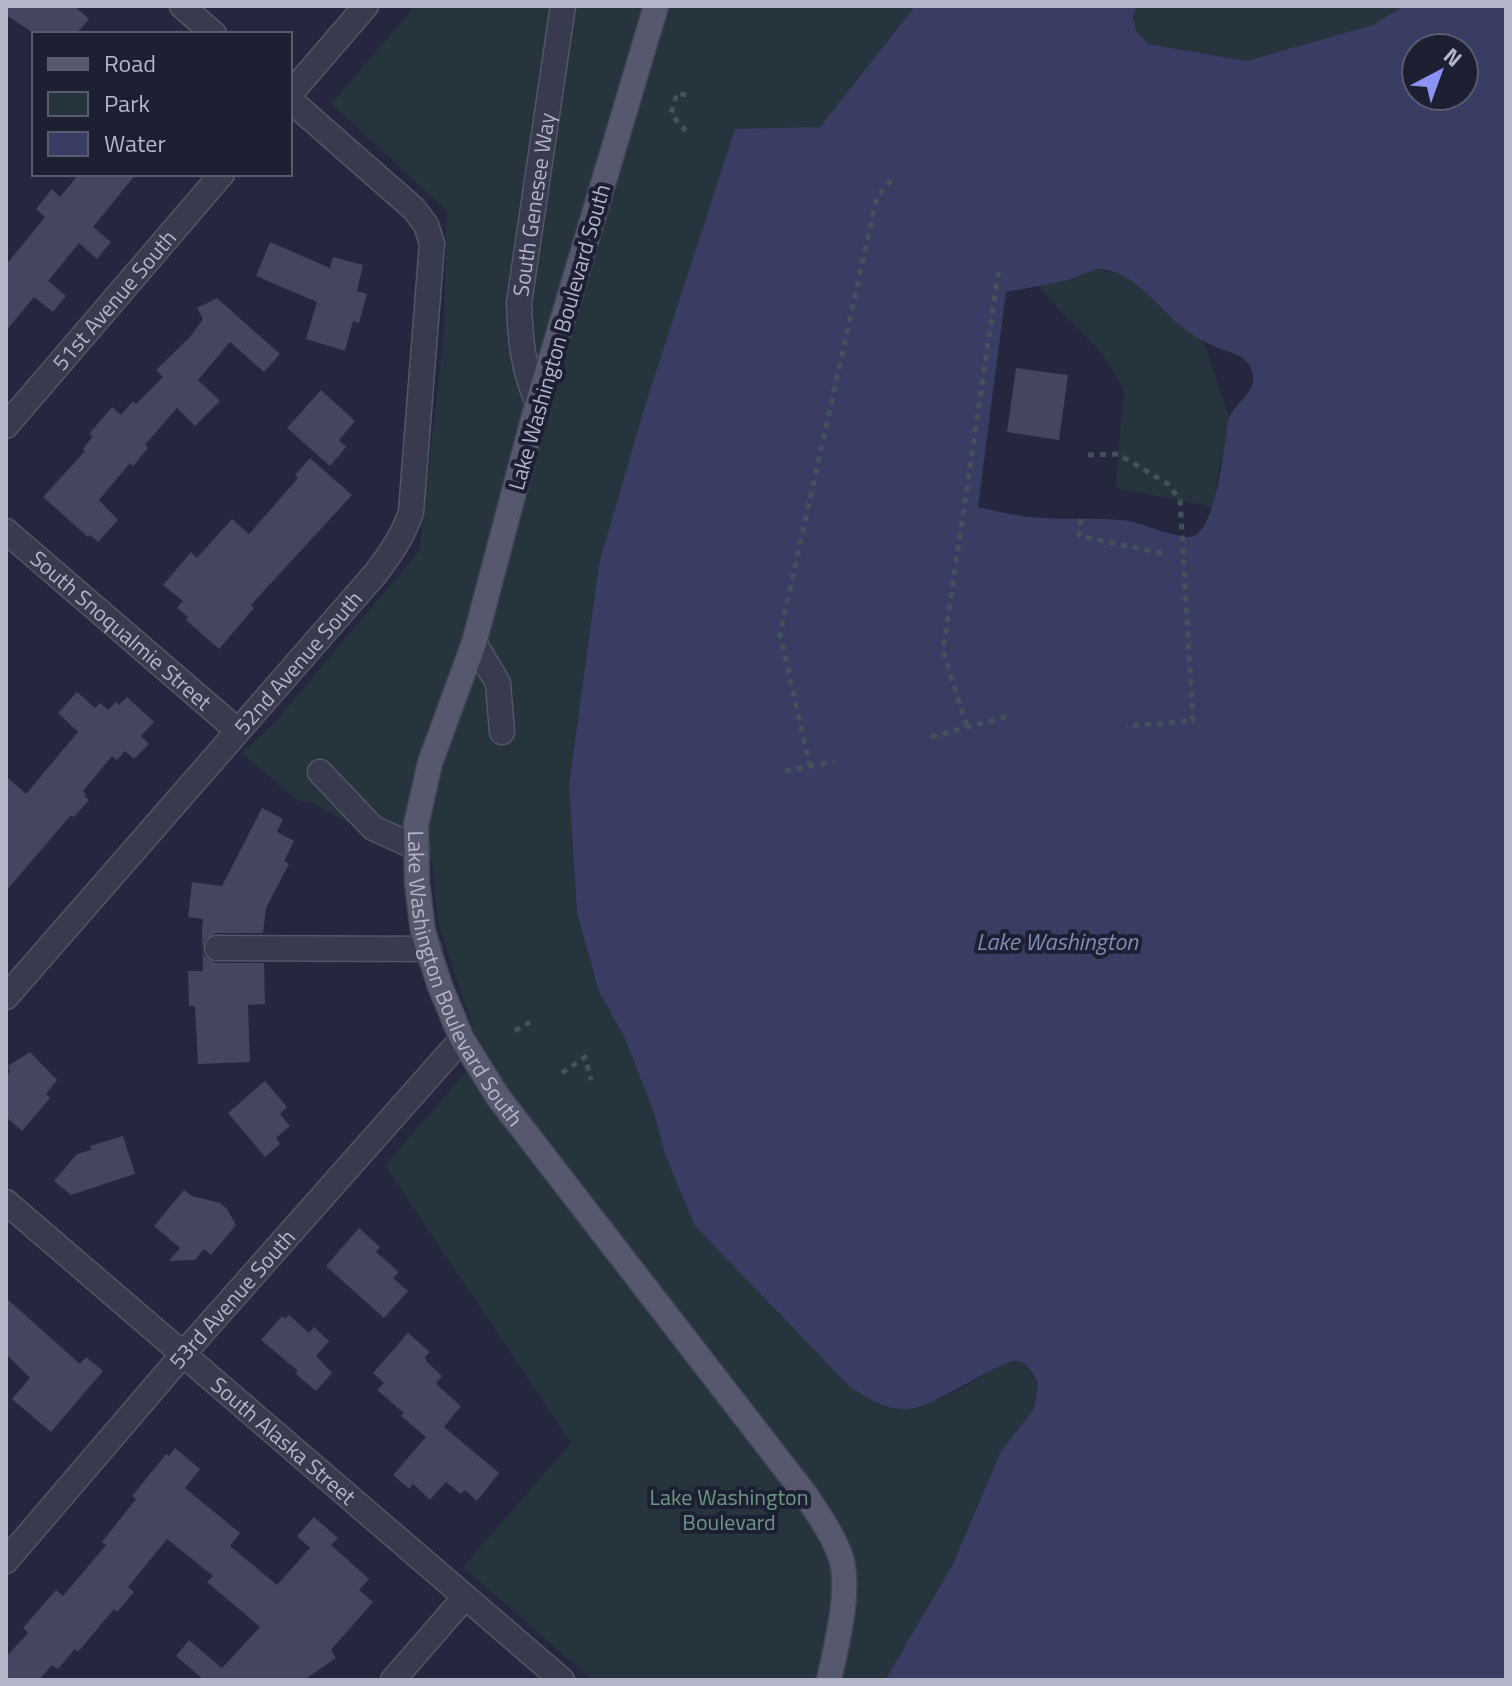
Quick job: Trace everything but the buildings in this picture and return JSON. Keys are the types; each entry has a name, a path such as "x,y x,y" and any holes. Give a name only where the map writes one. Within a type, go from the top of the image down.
{"main road":[{"name":"Lake Washington Boulevard South","path":"656,6 538,403 474,643 430,763 416,825 419,895 440,986 462,1039 498,1097 805,1494 832,1537 842,1558 844,1587 829,1680"}],"street":[{"path":"182,6 212,32"},
{"path":"292,95 366,6"},
{"name":"South Genesee Way","path":"538,403 526,375 520,341 519,303 563,6"},
{"name":"52nd Avenue South","path":"6,997 376,573 404,532 412,501 432,243 426,225 414,209 292,99"},
{"name":"51st Avenue South","path":"6,426 220,176"},
{"name":"South Snoqualmie Street","path":"6,531 237,730"},
{"path":"474,643 498,683 502,732"},
{"path":"320,772 373,828 417,848"},
{"path":"217,948 429,949"},
{"name":"53rd Avenue South","path":"6,1561 184,1353 462,1039"},
{"name":"South Alaska Street","path":"6,1202 562,1680"},
{"path":"393,1680 465,1597"}],"path":[{"path":"686,131 671,114 677,93 690,96"},
{"path":"810,767 780,634 877,197 894,177"},
{"path":"967,726 943,651 999,268"},
{"path":"1088,455 1118,454 1168,484 1180,500 1193,721 1126,726"},
{"path":"1081,519 1079,536 1166,554"},
{"path":"931,737 1012,715"},
{"path":"785,771 833,762"},
{"path":"515,1031 530,1022"},
{"path":"562,1073 585,1057 591,1080"}],"green space":[{"name":"Lake Washington Boulevard","path":"415,6 915,6 820,127 599,564 569,785 577,913 599,992 624,1036 654,1113 665,1154 915,1408 957,1391 1005,1362 1018,1361 1027,1366 1038,1384 1034,1409 1001,1451 952,1566 885,1680 592,1680 463,1567 571,1443 385,1165 485,1050 474,1032 438,923 432,862 311,803 295,799 242,753 273,724 419,551 443,342 447,211 331,104"},
{"path":"1137,6 1403,6 1373,25 1246,61 1148,44 1136,31 1133,17"},
{"path":"1097,269 1125,276 1137,284 1184,329 1204,342 1229,417 1225,456 1220,463 1213,507 1115,488 1124,389 1103,355 1037,286 1061,282"}],"water":[{"name":"Lake Washington","path":"915,6 1137,6 1133,17 1136,31 1148,44 1246,61 1373,25 1403,6 1506,6 1506,1680 885,1680 952,1566 1001,1451 1034,1409 1038,1384 1028,1367 1018,1361 1000,1366 915,1408 889,1407 850,1387 695,1226 665,1154 654,1113 624,1036 599,992 577,913 569,785 599,564 645,406 735,129 820,127","holes":["1097,269 1111,271 1134,283 1189,333 1240,356 1251,369 1251,388 1228,422 1214,501 1202,529 1194,536 1173,534 1129,521 1055,519 978,507 1006,292 1064,281"]}]}
